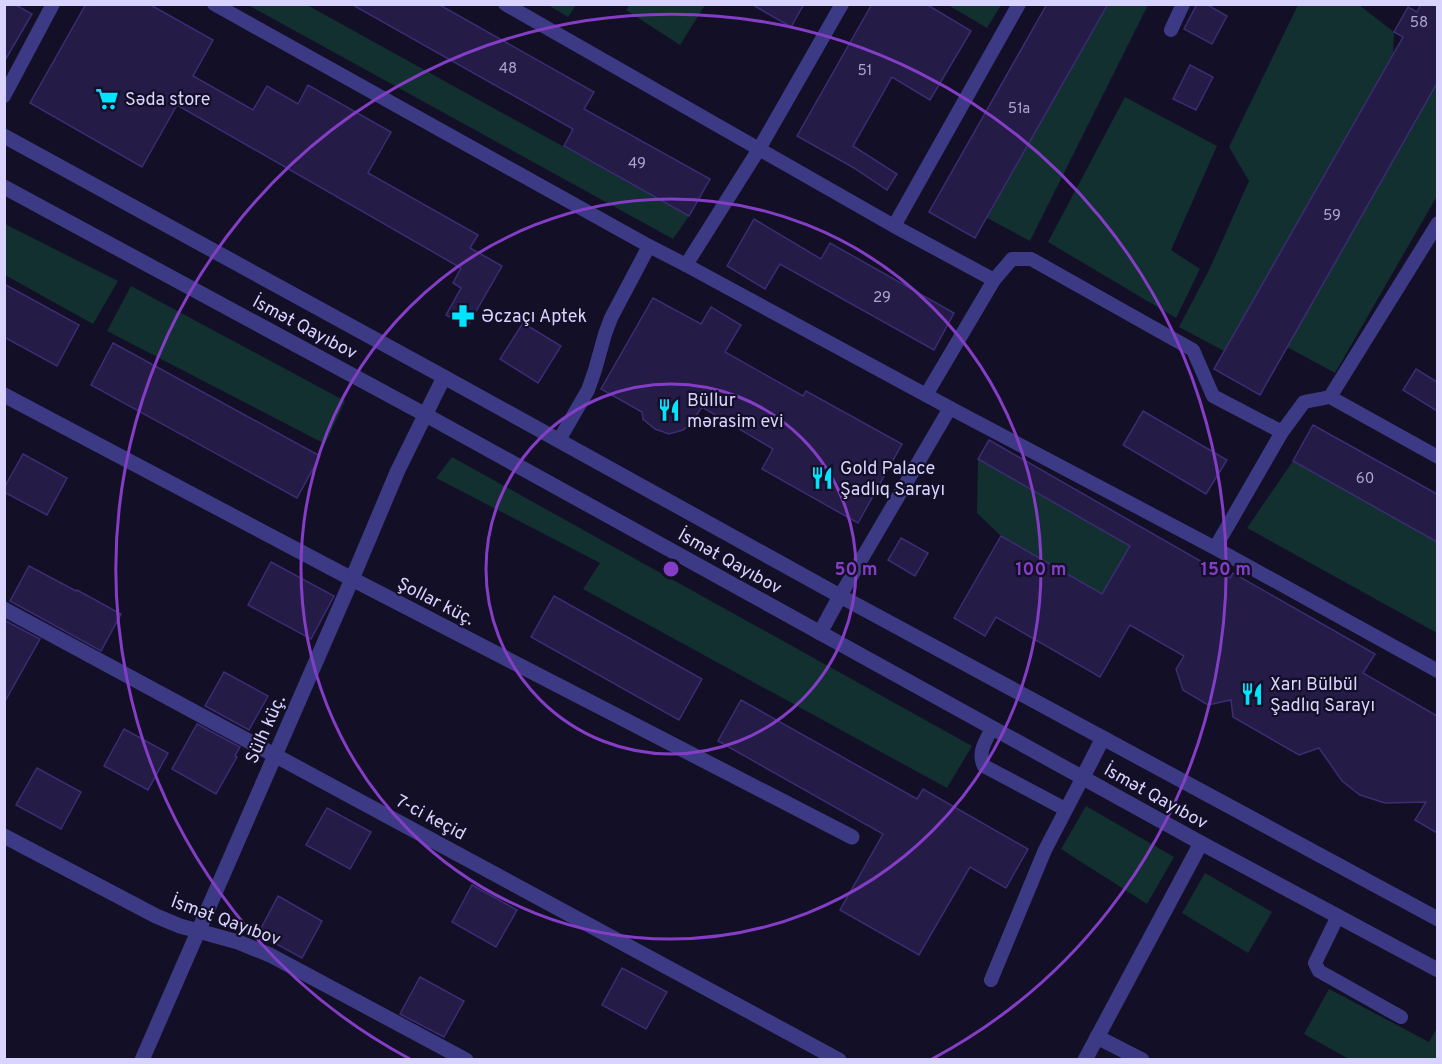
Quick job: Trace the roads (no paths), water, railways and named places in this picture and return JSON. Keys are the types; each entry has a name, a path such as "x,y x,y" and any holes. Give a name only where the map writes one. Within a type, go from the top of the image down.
{"street":[{"name":"İsmət Qayıbov","path":"4,135 444,376 840,597 1437,919"},
{"name":"İsmət Qayıbov","path":"4,187 424,414 1201,843 1437,970"},
{"name":"Sülh küç.","path":"141,1059 398,470 444,376"},
{"name":"Şollar küç.","path":"4,395 352,579 852,837"},
{"path":"820,633 840,597"},
{"name":"7-ci keçid","path":"4,609 839,1059"},
{"path":"1083,777 1103,738"},
{"name":"İsmət Qayıbov","path":"4,836 156,916 180,926 238,942 270,955 466,1059"},
{"path":"1085,1059 1201,843"},
{"path":"1097,1037 1142,1059"}],"lane":[{"path":"4,96 53,4"},
{"path":"213,4 650,246 1215,548 1437,671"},
{"path":"505,4 894,226 994,280"},
{"path":"686,265 759,148 842,4"},
{"path":"894,226 1019,4"},
{"path":"1171,30 1183,4"},
{"path":"1330,397 1437,223"},
{"path":"559,440 588,390 611,318 650,246"},
{"path":"926,395 994,280 1012,259 1031,259 1193,350 1212,396 1282,432"},
{"path":"1215,548 1282,432 1304,402 1330,397 1437,457"},
{"path":"840,597 950,408"},
{"path":"992,728 981,751 984,766 1065,809"},
{"path":"991,980 1032,877 1083,777"},
{"path":"1338,916 1315,963 1319,971 1401,1017"}],"place":[{"name":"Səda store","path":"107,99"},
{"name":"Əczaçı Aptek","path":"463,316"},
{"name":"Büllur mərasim evi","path":"669,410"},
{"name":"Gold Palace Şadlıq Sarayı","path":"822,478"},
{"name":"Xarı Bülbül Şadlıq Sarayı","path":"1252,694"}]}
